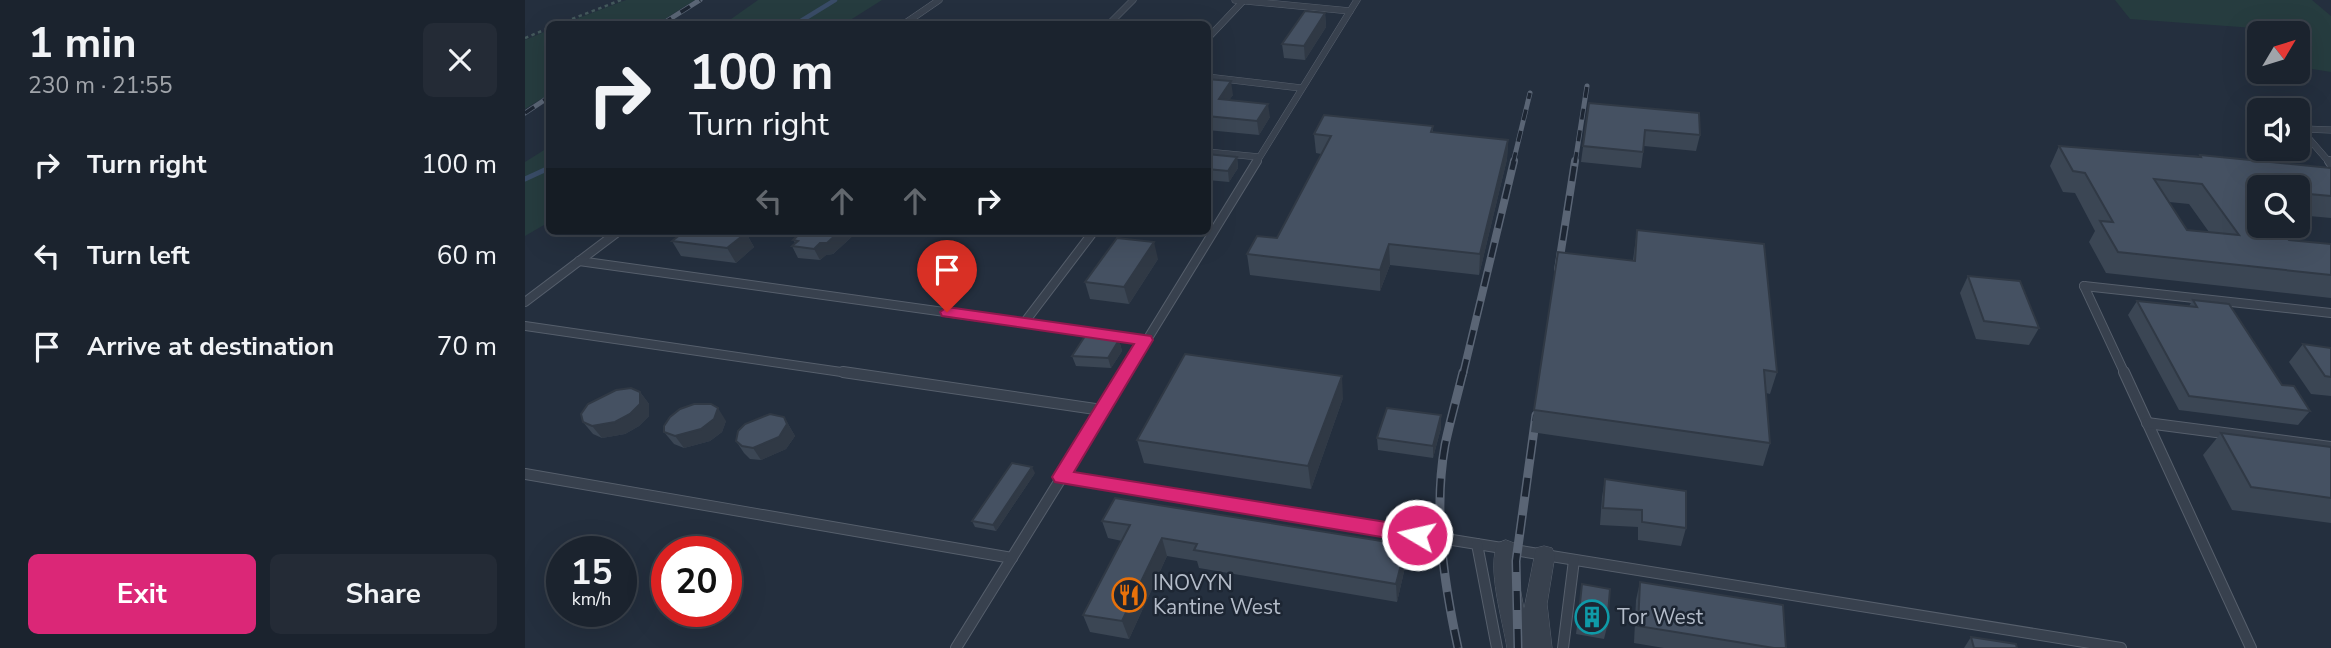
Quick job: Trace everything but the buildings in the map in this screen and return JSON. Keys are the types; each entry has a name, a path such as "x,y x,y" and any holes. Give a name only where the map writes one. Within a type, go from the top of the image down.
{"street":[{"path":"1506,549 1505,567 1519,648"},
{"path":"1540,648 1535,604 1544,555"}],"lane":[{"path":"908,21 939,0"},
{"path":"1112,21 1133,0"},
{"path":"1235,0 1350,11"},
{"path":"1211,35 1243,0"},
{"path":"1211,234 1357,0"},
{"path":"1211,78 1301,88"},
{"path":"2331,130 2313,128 2302,132 2331,164"},
{"path":"1211,152 1259,157"},
{"path":"525,302 614,235"},
{"path":"1024,323 1091,235"},
{"path":"956,648 1210,235"},
{"path":"579,261 1145,340"},
{"path":"2251,648 2084,286 2331,313"},
{"path":"525,326 1102,410"},
{"path":"2147,423 2331,447"},
{"path":"525,474 1012,558"},
{"path":"1062,477 2121,648"},
{"path":"1477,544 1497,648"},
{"path":"1563,648 1574,559"}],"path":[{"path":"567,21 621,0"},
{"path":"525,38 546,30"}],"green space":[{"path":"626,0 695,0 662,21 571,21"},
{"path":"758,0 882,0 849,21 728,21"},
{"path":"2115,0 2312,0 2331,16 2331,72 2310,69 2310,21 2247,21 2247,27 2130,19"},
{"path":"546,31 546,96 525,109 525,40"},
{"path":"546,149 546,224 525,236 525,162"}],"waterway":[{"path":"801,21 835,0"},
{"path":"525,179 546,169"}],"railway":[{"path":"667,21 700,0"},
{"path":"1575,163 1587,86"},
{"path":"1513,163 1530,93"},
{"path":"525,113 546,99"},
{"path":"1463,374 1514,161"},
{"path":"1558,270 1575,161"},
{"path":"1458,648 1445,573 1440,496 1445,445 1463,372"},
{"path":"1518,648 1516,561 1536,415"}],"place":[{"name":"INOVYN Kantine West","path":"1129,595"},
{"name":"Tor West","path":"1592,617"}],"route":[{"path":"947,312 1145,340 1062,477 1417,535"}]}
